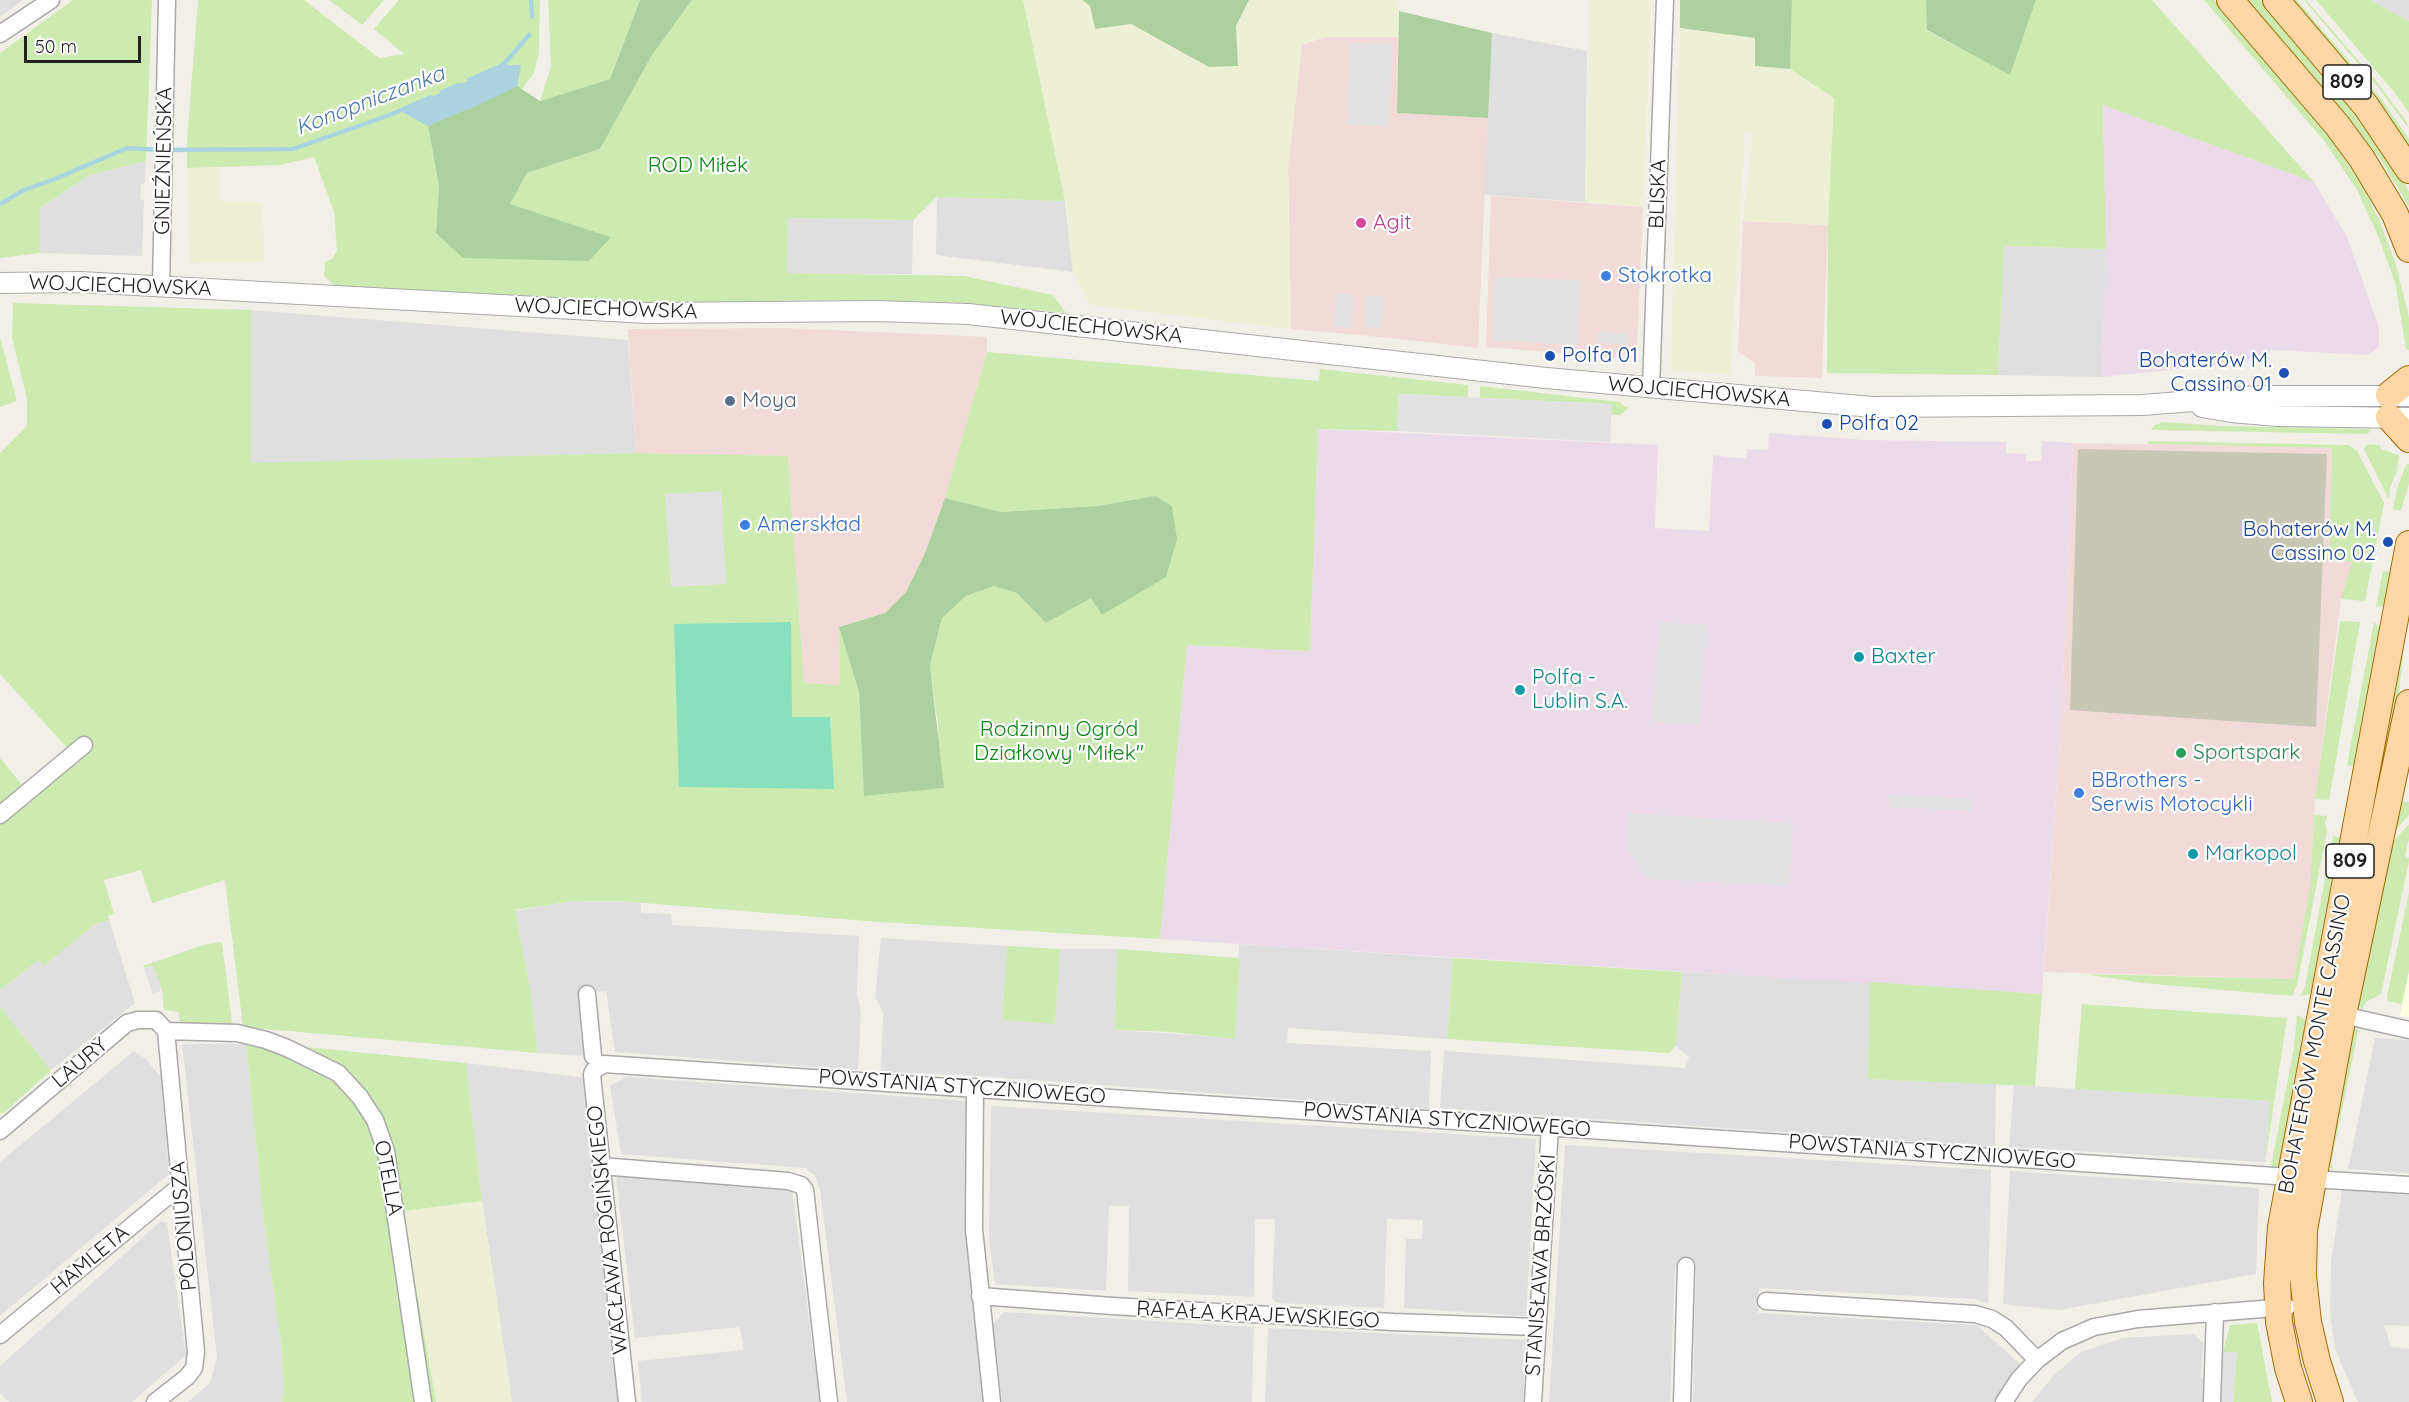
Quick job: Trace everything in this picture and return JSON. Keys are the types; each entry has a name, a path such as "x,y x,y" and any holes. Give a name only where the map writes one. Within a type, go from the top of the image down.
{"main road":[{"name":"809","path":"2230,0 2337,125 2362,159 2395,214 2409,249"},
{"name":"809","path":"2276,0 2366,106 2409,170"},
{"path":"2409,379 2399,406 2409,439"},
{"name":"BOHATERÓW MONTE CASSINO","path":"2330,1402 2317,1361 2306,1305 2301,1178 2409,544"},
{"name":"BOHATERÓW MONTE CASSINO","path":"2299,1402 2284,1353 2277,1307 2279,1245 2301,1178 2343,1015 2409,703"}],"street":[{"path":"0,34 51,0"},
{"name":"GNIEŹNIEŃSKA","path":"161,287 167,0"},
{"name":"BLISKA","path":"1651,388 1665,0"},
{"name":"WOJCIECHOWSKA","path":"0,283 70,282 647,313 886,311 968,314 1651,388 1872,407 2179,403 2209,398 2258,396 2399,406"},
{"path":"0,815 84,745"},
{"path":"587,994 599,1060"},
{"path":"2343,1015 2409,1030"},
{"name":"LAURY","path":"0,1131 127,1023 138,1020 156,1020 166,1031"},
{"name":"POLONIUSZA","path":"154,1402 187,1377 194,1368 195,1352 166,1031"},
{"name":"OTELLA","path":"166,1031 237,1033 266,1040 338,1073 360,1097 375,1120 386,1151 423,1402"},
{"name":"POWSTANIA STYCZNIOWEGO","path":"599,1060 2409,1185"},
{"name":"WACŁAWA ROGIŃSKIEGO","path":"599,1060 592,1076 627,1402"},
{"path":"975,1087 973,1217 992,1402"},
{"name":"STANISŁAWA BRZÓSKI","path":"1533,1402 1550,1127"},
{"path":"601,1166 788,1181 801,1185 805,1190 829,1402"},
{"name":"HAMLETA","path":"0,1335 180,1186"},
{"path":"1682,1402 1686,1266"},
{"name":"RAFAŁA KRAJEWSKIEGO","path":"980,1296 1393,1323 1537,1327"},
{"path":"1766,1302 1975,1314 1992,1319 2006,1328 2037,1360"},
{"path":"2004,1402 2019,1379 2037,1360 2061,1341 2094,1327 2122,1321 2306,1305"},
{"path":"2212,1402 2216,1312"}],"shaded area":[{"path":"0,0 23,0 0,17"},
{"path":"1023,0 1082,0 1090,6 1095,29 1131,24 1209,67 1238,66 1236,26 1249,0 1397,0 1398,37 1324,37 1302,45 1288,166 1291,329 1090,305 1073,272 1065,201"},
{"path":"1589,0 1651,0 1643,207 1585,202"},
{"path":"2370,0 2409,0 2409,21"},
{"path":"1680,28 1756,38 1755,66 1790,69 1834,98 1828,225 1743,221 1753,134 1745,132 1730,374 1671,371"},
{"path":"1492,33 1587,51 1585,202 1484,195"},
{"path":"1324,37 1398,37 1397,113 1488,118 1478,348 1291,329 1288,166 1302,45"},
{"path":"1350,43 1393,44 1389,127 1347,125"},
{"path":"2103,105 2314,182 2347,237 2379,327 2379,347 2368,355 2273,350 2246,362 2102,377 2106,249"},
{"path":"146,161 145,182 141,185 140,198 144,201 142,256 40,253 40,208 90,175"},
{"path":"219,167 220,201 262,202 264,262 190,263 187,168"},
{"path":"1491,196 1643,207 1637,346 1620,358 1486,347"},
{"path":"937,197 1065,201 1073,272 936,255"},
{"path":"788,218 913,220 912,274 787,274"},
{"path":"1743,221 1828,225 1822,378 1755,376 1755,363 1738,352"},
{"path":"2004,246 2106,249 2102,377 1998,375"},
{"path":"1495,277 1580,280 1577,345 1493,341"},
{"path":"1336,293 1353,294 1352,328 1334,327"},
{"path":"1366,296 1384,296 1382,328 1365,327"},
{"path":"251,310 628,340 636,453 251,464"},
{"path":"786,328 987,337 987,352 945,498 925,553 906,592 885,613 839,627 840,685 804,683 788,456 636,453 628,329"},
{"path":"1598,332 1628,333 1628,344 1598,343"},
{"path":"1399,394 1612,404 1610,442 1397,431"},
{"path":"1318,429 1658,445 1655,528 1709,531 1713,455 1746,459 1747,449 1768,450 1769,433 1864,440 2006,442 2006,453 2026,454 2026,461 2041,461 2042,441 2073,443 2061,726 2042,994 1160,939 1187,645 1310,651"},
{"path":"2073,443 2332,447 2329,558 2352,562 2341,599 2315,799 2310,886 2294,979 2044,972 2061,726"},
{"path":"2078,449 2327,454 2316,727 2070,710"},
{"path":"721,491 726,584 671,587 665,494"},
{"path":"1659,622 1706,625 1700,725 1652,722"},
{"path":"1889,794 1973,799 1972,811 1889,807"},
{"path":"1628,813 1793,823 1790,886 1648,879 1626,848"},
{"path":"574,901 641,902 641,913 671,914 672,925 859,936 857,994 861,1013 858,1070 615,1052 606,991 586,993 591,1056 538,1053 530,988 515,911"},
{"path":"109,920 135,1003 51,1070 0,1007 0,990 39,960 43,965 96,924"},
{"path":"881,938 1007,946 1002,1019 1055,1023 1060,949 1117,949 1115,1030 1235,1038 1239,944 1453,958 1447,1039 1288,1028 1287,1043 1431,1051 1429,1109 965,1075 881,1072 883,1013 875,997"},
{"path":"153,966 162,990 153,994 144,969"},
{"path":"2409,971 2409,1017 2400,1016"},
{"path":"1682,972 1870,982 1868,1079 1996,1084 1995,1147 1440,1108 1444,1051 1685,1068 1689,1057 1676,1046"},
{"path":"2375,1038 2409,1040 2409,1173 2348,1169"},
{"path":"182,1044 246,1044 263,1214 281,1345 283,1400 391,1402 188,1402 210,1383 217,1358"},
{"path":"134,1051 146,1059 161,1077 169,1174 0,1316 0,1162"},
{"path":"466,1063 587,1078 621,1402 512,1402 482,1201"},
{"path":"626,1077 968,1101 986,1402 847,1402 820,1190 815,1176 805,1168 621,1154 610,1086"},
{"path":"2014,1085 2270,1101 2265,1162 2009,1147"},
{"path":"991,1106 1536,1139 1526,1316 1404,1308 1406,1239 1422,1239 1423,1220 1387,1219 1384,1308 1277,1303 1272,1298 1275,1219 1255,1219 1254,1297 1128,1291 1129,1206 1109,1206 1106,1291 995,1284 989,1239"},
{"path":"1565,1145 1991,1170 1988,1304 1976,1299 1759,1288 1758,1313 1977,1325 2020,1364 1996,1402 1693,1402 1696,1268 1675,1267 1670,1402 1549,1402"},
{"path":"2010,1171 2259,1188 2256,1274 2059,1310 2003,1304"},
{"path":"616,1176 792,1188 820,1402 642,1402 638,1361 744,1350 740,1327 635,1338"},
{"path":"2342,1190 2409,1195 2409,1326 2384,1325 2391,1347 2409,1349 2409,1402 2358,1402 2335,1349 2330,1313 2331,1262"},
{"path":"482,1201 512,1402 436,1402 403,1211"},
{"path":"161,1221 167,1223 186,1355 132,1402 9,1402 0,1393 0,1366"},
{"path":"1004,1312 1254,1327 1252,1402 1002,1402 993,1324"},
{"path":"1268,1328 1527,1340 1523,1402 1265,1402"},
{"path":"2194,1334 2203,1343 2201,1378 2205,1379 2203,1402 2032,1402 2054,1375 2081,1352 2123,1338"},
{"path":"2223,1352 2237,1352 2233,1402 2219,1402"}],"green space":[{"path":"73,0 152,0 146,161 90,175 40,208 40,253 0,258 0,53"},
{"name":"ROD Miłek","path":"198,0 304,0 379,58 404,54 374,29 399,0 540,0 539,53 534,73 522,89 517,86 428,126 439,187 436,233 611,237 510,204 527,173 600,149 652,55 692,0 1023,0 1065,201 937,197 913,220 788,218 787,273 964,276 1053,295 1066,313 951,302 815,300 651,303 335,286 324,276 325,262 332,259 337,251 334,212 314,157 280,165 187,168"},
{"path":"329,0 384,0 362,25"},
{"path":"548,0 640,0 610,79 540,101 551,67"},
{"path":"640,0 692,0 652,55 600,149 527,173 510,204 611,237 589,261 463,258 436,233 439,187 428,126 517,86 540,101 610,79"},
{"path":"1082,0 1249,0 1236,26 1238,66 1209,67 1131,24 1095,29 1090,6"},
{"path":"1680,0 1792,0 1790,69 1755,66 1755,38 1680,28"},
{"path":"1792,0 1926,0 1927,31 2010,74 2036,0 2152,0 2314,182 2103,105 2106,249 2004,246 1998,375 1827,373 1828,225 1834,98 1790,69"},
{"path":"1926,0 2036,0 2010,75 1927,30"},
{"path":"2204,0 2214,0 2226,14 2330,138 2360,182 2379,219 2396,265 2409,318 2409,350 2406,349 2395,282 2378,236 2357,190 2325,142"},
{"path":"2247,0 2264,0 2310,54 2392,159 2409,192 2409,207 2381,160"},
{"path":"2287,0 2297,0 2382,100 2409,139 2409,153"},
{"path":"2304,0 2376,81 2406,121 2409,129 2377,86"},
{"path":"2316,0 2370,0 2409,21 2409,113 2394,92"},
{"path":"1399,11 1492,33 1488,118 1397,113"},
{"name":"Rodzinny Ogród Działkowy \"Miłek\"","path":"13,303 251,310 251,463 636,453 788,456 804,683 840,685 839,627 859,692 864,795 939,734 930,666 942,618 966,596 994,586 1017,592 1046,623 1155,496 1097,506 1001,512 945,498 987,352 1319,381 1320,369 1468,385 1468,397 1399,394 1397,431 1318,429 1310,651 1187,645 1160,939 879,922 619,901 574,901 515,910 530,988 538,1053 243,1027 225,880 152,903 141,870 104,880 114,914 108,916 109,920 96,924 43,966 39,960 0,990 0,758 24,787 68,749 0,674 0,453 27,426 27,399 12,338"},
{"path":"0,337 17,401 0,407"},
{"path":"1480,386 1620,402 1624,407 1629,407 1621,415 1611,415 1611,404 1480,398"},
{"path":"2163,422 2222,426 2371,429 2368,434 2151,430 2155,425"},
{"path":"2148,441 2349,445 2357,451 2384,503 2365,601 2341,599 2352,562 2329,558 2332,448 2148,444"},
{"path":"2367,444 2380,445 2381,449 2399,455 2389,500 2364,449"},
{"path":"2406,464 2409,464 2409,483 2401,511 2393,509"},
{"path":"1155,496 1172,506 1177,539 1166,577 1102,615 1091,598 1046,623 1017,593 994,586 966,596 942,618 930,666 944,788 864,796 859,692 839,627 885,613 906,592 925,553 945,498 1001,512 1097,506"},
{"path":"2383,571 2389,572 2390,597 2383,606 2376,607"},
{"path":"2340,621 2360,622 2329,800 2315,799"},
{"path":"791,622 792,717 830,717 834,789 679,787 674,624"},
{"path":"2374,622 2381,629 2358,768 2347,765"},
{"path":"2399,646 2404,647 2395,728 2386,774 2377,772"},
{"path":"2400,801 2409,802 2409,815 2392,834"},
{"path":"2314,815 2327,816 2325,823 2327,831 2297,985 2292,996 2143,983 2084,974 2294,979 2310,886"},
{"path":"2409,824 2409,839 2405,856 2409,858 2409,861 2381,994 2366,1002 2362,1010 2357,1003 2389,846"},
{"path":"2333,836 2342,838 2317,984 2312,994 2300,996 2305,987"},
{"path":"2409,892 2409,971 2402,1004 2388,1001 2387,996"},
{"path":"222,942 232,1024 180,1023 179,1012 164,1010 162,990 153,966 145,968 143,966 203,945"},
{"path":"1007,946 1060,949 1055,1024 1002,1020"},
{"path":"1117,949 1240,958 1235,1039 1171,1032 1115,1030"},
{"path":"1453,958 1682,972 1676,1046 1669,1053 1447,1039"},
{"path":"1870,982 2042,994 2035,1086 1868,1079"},
{"path":"2082,1004 2287,1018 2265,1162 2270,1101 2075,1089"},
{"path":"0,1007 51,1070 4,1113 0,1113"},
{"path":"2297,1015 2307,1021 2280,1165 2275,1167 2271,1166 2294,1048"},
{"path":"2359,1027 2331,1164 2334,1170 2327,1164 2352,1031"},
{"path":"246,1044 306,1047 466,1063 482,1201 403,1211 436,1402 282,1402 284,1389 281,1345 263,1214"},
{"path":"2257,1323 2272,1402 2233,1402 2237,1352 2223,1352 2230,1325"}],"water":[{"path":"503,65 521,65 517,86 485,102 428,126 400,111"}],"waterway":[{"name":"Konopniczanka","path":"531,0 532,17"},
{"name":"Konopniczanka","path":"469,80 503,65 529,35"},
{"name":"Konopniczanka","path":"442,92 459,85"},
{"name":"Konopniczanka","path":"167,150 293,149 390,115 431,97"},
{"name":"Konopniczanka","path":"0,204 24,190 127,148 159,150"}],"place":[{"name":"Agit","path":"1361,223"},
{"name":"Stokrotka","path":"1606,276"},
{"name":"Polfa 01","path":"1550,356"},
{"name":"Bohaterów M. Cassino 01","path":"2284,373"},
{"name":"Moya","path":"730,401"},
{"name":"Polfa 02","path":"1827,424"},
{"name":"Amerskład","path":"745,525"},
{"name":"Bohaterów M. Cassino 02","path":"2388,542"},
{"name":"Baxter","path":"1859,657"},
{"name":"Polfa - Lublin S.A.","path":"1520,690"},
{"name":"Sportspark","path":"2181,753"},
{"name":"BBrothers - Serwis Motocykli","path":"2079,793"},
{"name":"Markopol","path":"2193,854"}]}
